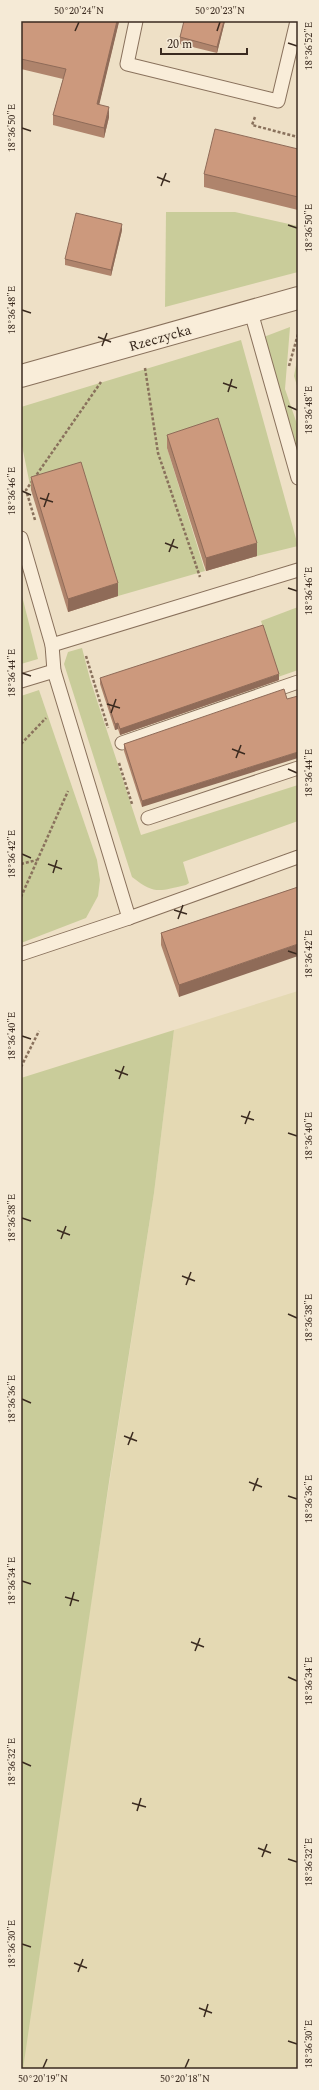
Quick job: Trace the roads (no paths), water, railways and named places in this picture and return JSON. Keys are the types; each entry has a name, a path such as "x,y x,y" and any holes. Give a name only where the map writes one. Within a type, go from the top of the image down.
{"street":[{"name":"Rzeczycka","path":"21,376 298,298"}],"lane":[{"path":"136,21 127,64 278,101 297,21"},
{"path":"251,312 298,478"},
{"path":"21,538 52,645 54,671 129,918"},
{"path":"52,645 298,570"},
{"path":"21,681 54,671"},
{"path":"122,743 298,682"},
{"path":"148,818 298,768"},
{"path":"21,954 129,918 298,857"}]}
